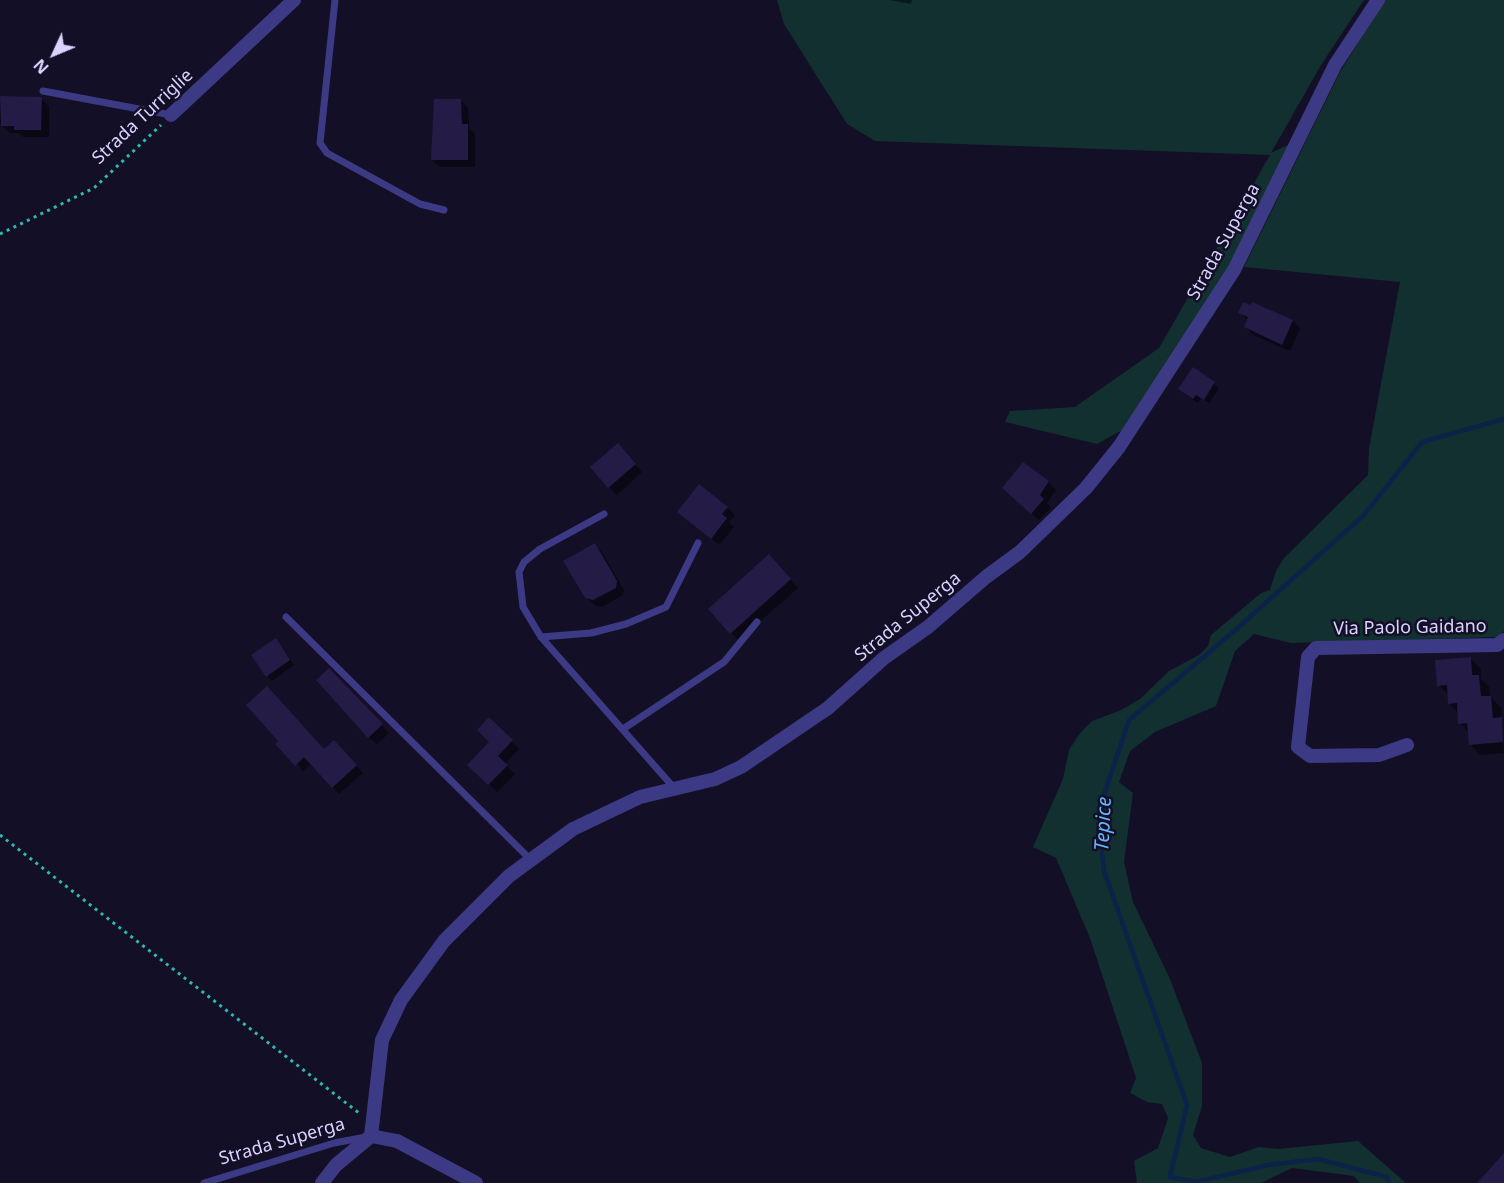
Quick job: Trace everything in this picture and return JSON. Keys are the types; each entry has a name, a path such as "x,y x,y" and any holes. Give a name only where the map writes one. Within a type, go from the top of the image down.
{"street":[{"name":"Strada Turriglie","path":"171,115 294,0"},
{"name":"Strada Superga","path":"322,1183 336,1165 372,1130 382,1040 401,1000 444,940 509,876 573,829 640,797 715,779 741,767 828,708 885,658 928,627 986,577 1020,552 1086,488 1119,447 1234,270 1335,65 1378,0"},
{"name":"Via Paolo Gaidano","path":"1407,745 1379,754 1310,756 1298,747 1308,657 1316,648 1497,645 1504,640"},
{"path":"372,1130 476,1183"}],"lane":[{"path":"335,0 320,143 327,153 420,204 444,210"},
{"path":"43,91 171,115"},
{"path":"604,514 540,549 525,562 519,572 523,607 541,637 675,789"},
{"path":"541,637 591,633 626,624 666,607 698,543"},
{"path":"286,617 531,860"},
{"path":"623,729 724,662 757,622"},
{"name":"Strada Superga","path":"204,1183 372,1130"}],"path":[{"name":"Strada Turriglie","path":"0,234 94,188 171,115"},
{"path":"0,835 372,1130"}],"green space":[{"path":"777,0 1364,0 1321,65 1271,153 1290,144 1226,271 1126,428 1097,444 1005,422 1010,411 1075,407 1159,348 1270,155 875,141 847,124 784,24"},
{"path":"1385,0 1504,0 1504,631 1497,637 1291,643 1254,634 1235,651 1216,706 1155,732 1130,751 1119,782 1133,793 1124,862 1133,902 1170,979 1202,1063 1202,1106 1193,1135 1201,1148 1230,1157 1259,1147 1278,1149 1358,1141 1406,1183 1360,1183 1354,1176 1292,1168 1261,1183 1137,1183 1134,1161 1158,1148 1168,1118 1162,1104 1147,1102 1130,1093 1136,1078 1090,938 1056,858 1033,847 1063,779 1069,750 1081,732 1092,721 1119,711 1140,699 1169,671 1199,655 1208,646 1211,635 1261,593 1270,590 1276,571 1284,558 1368,475 1369,448 1400,282 1244,267 1340,72"}],"building":[{"path":"0,96 42,97 41,130 14,130 14,126 1,126"},
{"path":"434,99 461,99 462,124 468,124 468,160 431,160"},
{"path":"1243,302 1251,305 1252,302 1293,320 1282,345 1244,327 1248,317 1238,313"},
{"path":"1193,367 1215,382 1204,400 1196,395 1193,399 1178,389"},
{"path":"618,443 636,464 608,488 590,467"},
{"path":"1023,462 1049,481 1040,495 1044,499 1031,514 1002,488"},
{"path":"699,484 728,507 722,514 727,518 711,539 677,512"},
{"path":"595,543 617,581 616,588 593,600 585,598 563,561"},
{"path":"769,554 791,579 730,634 708,609"},
{"path":"276,638 290,660 266,677 251,655"},
{"path":"1471,657 1472,675 1479,675 1481,696 1491,696 1493,718 1502,717 1503,742 1469,745 1467,723 1458,724 1457,703 1448,704 1447,685 1437,686 1435,660"},
{"path":"329,668 383,724 368,738 316,680"},
{"path":"267,686 324,749 334,740 357,765 332,788 304,757 295,766 275,744 278,741 246,705"},
{"path":"489,717 513,740 498,756 508,765 488,785 467,765 489,742 477,730"},
{"path":"1504,1153 1504,1183 1477,1183"}],"waterway":[{"name":"Tepice","path":"1389,1183 1387,1177 1318,1159 1268,1165 1196,1182 1170,1177 1187,1105 1104,871 1100,837 1104,794 1129,720 1232,633 1364,515 1422,442 1504,419"}]}
